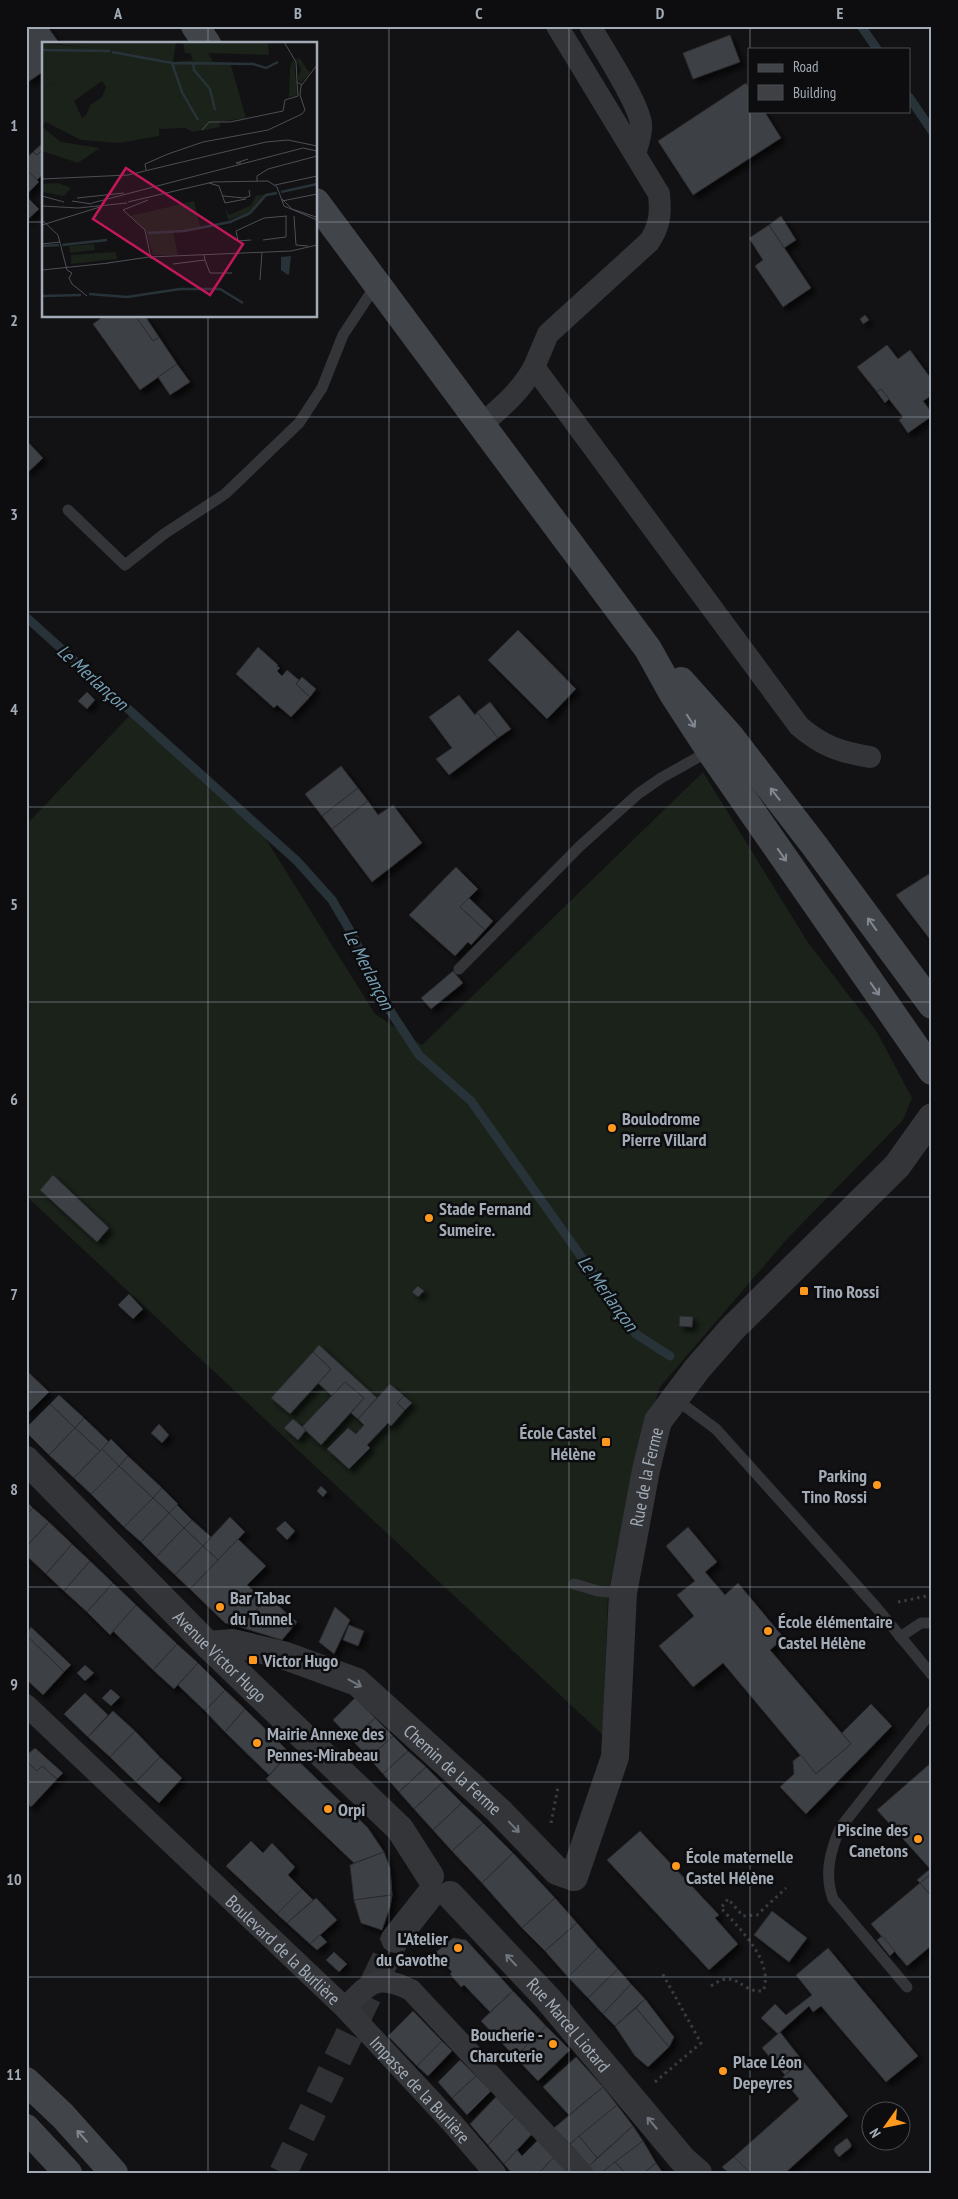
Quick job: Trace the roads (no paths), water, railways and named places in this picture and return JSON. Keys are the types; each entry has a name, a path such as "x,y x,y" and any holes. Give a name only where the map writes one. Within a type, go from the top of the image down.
{"main road":[{"path":"195,26 206,42"},
{"path":"318,205 648,649 684,684 720,743 932,1071"},
{"path":"720,743 814,845 932,1006"},
{"path":"26,2081 63,2116 114,2173"},
{"path":"32,2142 68,2173"}],"street":[{"path":"482,424 513,398 525,384 548,334 649,242 656,232 660,220 659,194 557,26"},
{"path":"590,26 639,114 641,134 635,154"},
{"path":"534,366 799,726 813,738 831,748 870,757"},
{"name":"Rue de la Ferme","path":"574,1877 615,1757 623,1593 646,1470 658,1421 674,1398 732,1329 897,1166 932,1117"},
{"name":"Rue de la Ferme","path":"897,1166 932,1149"},
{"name":"Avenue Victor Hugo","path":"26,1460 208,1645 400,1829 436,1889"},
{"name":"Chemin de la Ferme","path":"208,1645 233,1643 283,1655 357,1682 500,1811 557,1871 574,1877"},
{"name":"Boulevard de la Burlière","path":"26,1705 345,2008 368,1985 380,1981 394,1982 411,1990 582,2173"},
{"path":"395,1939 436,1889"},
{"name":"Rue Marcel Liotard","path":"436,1889 548,1999 690,2170"},
{"name":"Impasse de la Burlière","path":"345,2008 453,2124 495,2173"}],"lane":[{"path":"68,510 125,565 164,534 225,494 298,423 322,388 343,334 377,283"},
{"path":"459,969 580,846 638,794 720,743"},
{"path":"674,1398 716,1429 876,1607 932,1675"},
{"path":"574,1584 598,1591 623,1593"},
{"path":"900,1637 921,1623 932,1623"},
{"path":"907,1987 833,1900 828,1886 828,1868 831,1848 840,1828 932,1711"}],"waterway":[{"path":"861,26 876,48"},
{"path":"910,98 932,131"},
{"name":"Le Merlançon","path":"26,617 297,861 332,900 352,934 387,1006 419,1055 471,1101 636,1334 670,1356"}],"tunnel":[{"path":"283,2173 395,1939"}],"place":[{"name":"Boulodrome Pierre Villard","path":"612,1128"},
{"name":"Stade Fernand Sumeire.","path":"429,1218"},
{"name":"Tino Rossi","path":"804,1291"},
{"name":"École Castel Hélène","path":"606,1442"},
{"name":"Parking Tino Rossi","path":"877,1485"},
{"name":"Bar Tabac du Tunnel","path":"220,1607"},
{"name":"École élémentaire Castel Hélène","path":"768,1631"},
{"name":"Victor Hugo","path":"253,1660"},
{"name":"Mairie Annexe des Pennes-Mirabeau","path":"257,1743"},
{"name":"Orpi","path":"328,1809"},
{"name":"Piscine des Canetons","path":"918,1839"},
{"name":"École maternelle Castel Hélène","path":"676,1866"},
{"name":"L'Atelier du Gavothe","path":"458,1948"},
{"name":"Boucherie - Charcuterie","path":"553,2044"},
{"name":"Place Léon Depeyres","path":"723,2071"}]}
